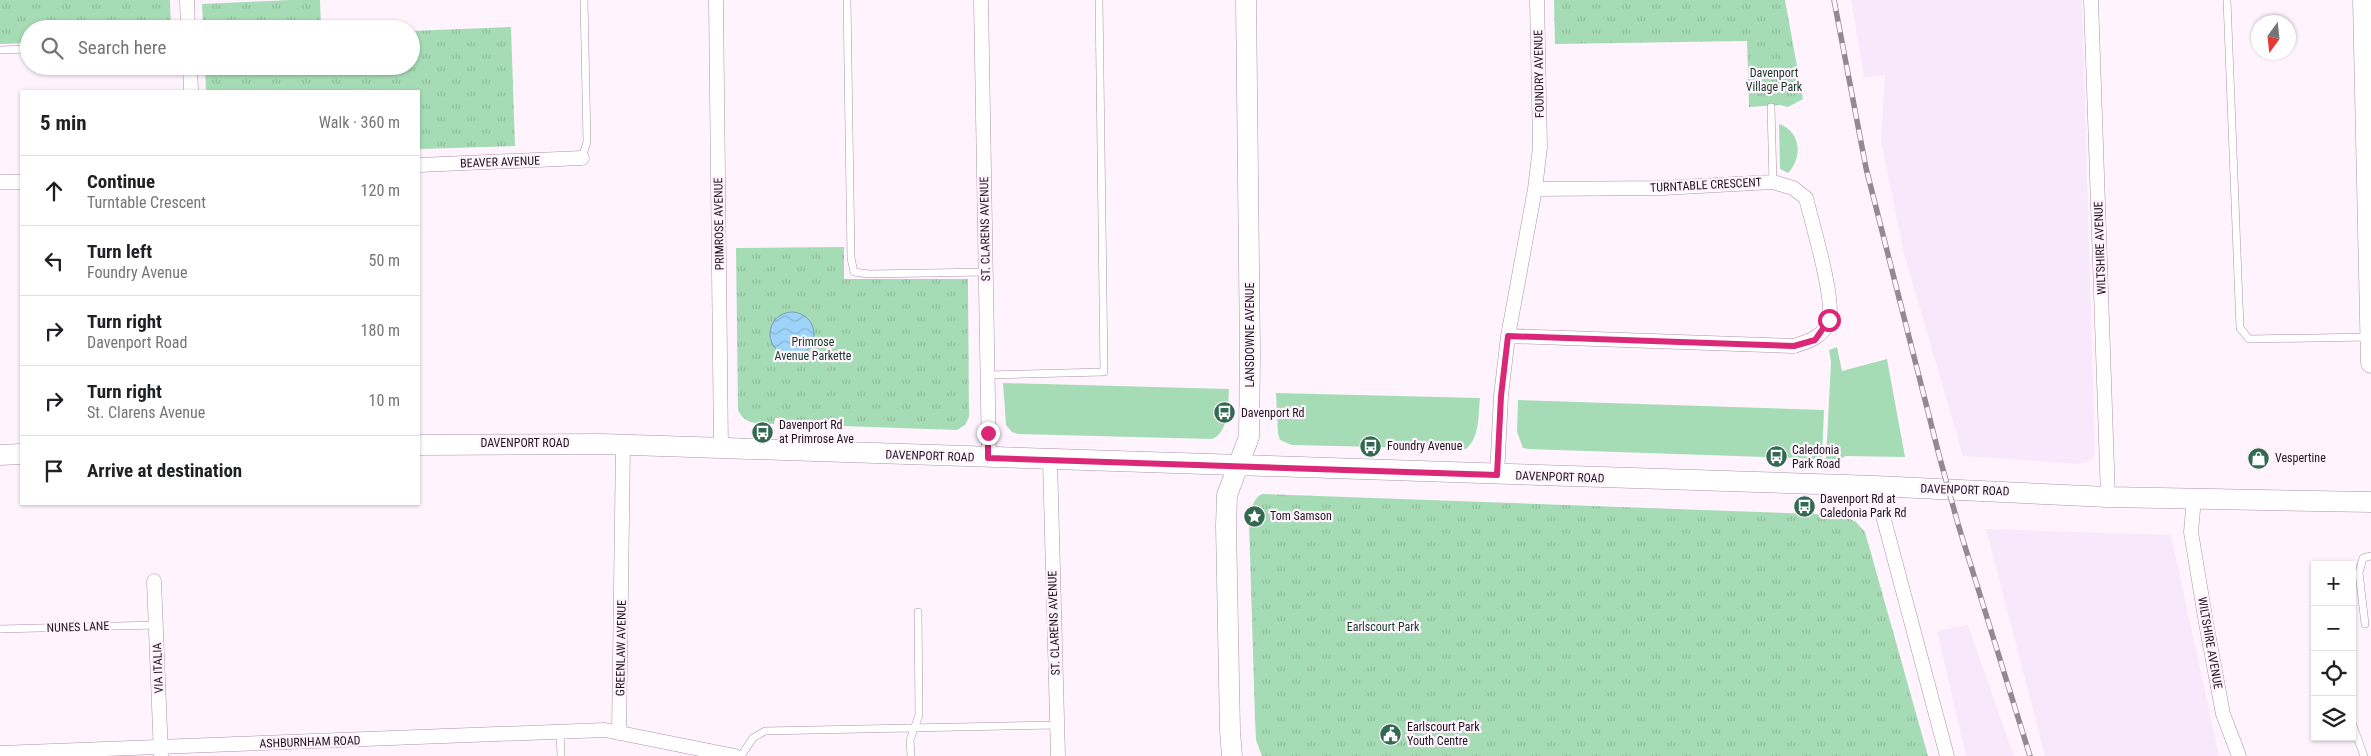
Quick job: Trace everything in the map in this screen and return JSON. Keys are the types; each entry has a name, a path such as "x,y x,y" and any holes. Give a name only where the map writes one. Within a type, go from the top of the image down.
{"street":[{"path":"187,0 188,20"},
{"name":"PRIMROSE AVENUE","path":"716,0 721,448"},
{"name":"ST. CLARENS AVENUE","path":"981,0 988,458"},
{"name":"LANSDOWNE AVENUE","path":"1232,756 1226,526 1227,495 1249,437 1246,0"},
{"name":"FOUNDRY AVENUE","path":"1497,475 1501,396 1508,336 1535,189 1540,147 1538,0"},
{"name":"WILTSHIRE AVENUE","path":"2091,0 2108,497"},
{"path":"2363,0 2371,363"},
{"path":"190,75 191,90"},
{"name":"BEAVER AVENUE","path":"420,165 582,158"},
{"path":"0,182 20,182"},
{"name":"TURNTABLE CRESCENT","path":"1508,336 1794,346 1815,340 1829,320 1831,301 1806,198 1793,188 1772,182 1662,188 1535,189"},
{"name":"DAVENPORT ROAD","path":"420,445 545,443 623,445 1875,486 2108,497 2371,502"},
{"name":"GREENLAW AVENUE","path":"619,733 623,445"},
{"path":"0,455 20,454"},
{"name":"ST. CLARENS AVENUE","path":"1050,460 1058,756"},
{"path":"1875,486 1947,756"},
{"name":"WILTSHIRE AVENUE","path":"2194,498 2191,532 2205,614 2223,714 2239,756"},
{"name":"VIA ITALIA","path":"154,581 161,752"},
{"name":"ASHBURNHAM ROAD","path":"0,753 161,752 605,730 619,733"},
{"path":"619,733 735,756"}],"lane":[{"path":"582,158 587,142 584,0"},
{"path":"847,0 851,265 854,272 861,274 985,272"},
{"path":"987,375 1104,372 1099,0"},
{"path":"2227,0 2240,328 2249,338 2370,337"},
{"path":"0,50 20,49"},
{"path":"1771,107 1772,182"},
{"path":"2365,624 2359,573 2363,558 2371,556"},
{"path":"910,756 910,740 919,715 918,612"},
{"name":"NUNES LANE","path":"0,629 156,625"},
{"path":"741,756 753,738 764,731 1057,724"},
{"path":"560,732 561,756"},
{"path":"2356,734 2364,756"}],"shaded area":[{"path":"1851,0 2082,0 2095,453 2093,459 2080,464 1963,456 1904,254 1881,141 1885,75 1864,77"},
{"path":"1986,529 2171,535 2219,756 2045,756"},
{"path":"1968,625 2014,756 1966,756 1937,631"}],"green space":[{"path":"0,0 170,0 171,20 20,20 20,43 0,44"},
{"path":"320,0 321,20 203,20 202,4"},
{"name":"Davenport Village Park","path":"1554,0 1785,0 1803,99 1788,107 1780,105 1749,107 1747,41 1555,44"},
{"path":"511,27 515,146 420,149 420,90 206,90 205,75 420,75 420,31"},
{"path":"1779,124 1792,132 1797,146 1796,160 1788,173 1780,169"},
{"name":"Primrose Avenue Parkette","path":"844,247 844,279 968,279 969,417 965,425 957,430 784,424 784,418 775,418 774,424 763,424 753,423 741,415 738,410 736,248"},
{"path":"1837,347 1842,371 1887,359 1905,457 1846,456 1840,459 1826,459 1831,362 1829,350"},
{"path":"1003,383 1229,389 1228,410 1222,431 1212,439 1018,434 1012,432 1006,425"},
{"path":"1276,393 1480,398 1478,426 1471,444 1466,449 1292,445 1280,440 1278,434"},
{"path":"1518,400 1824,410 1822,459 1528,449 1523,448 1517,432"},
{"name":"Earlscourt Park","path":"1262,494 1842,515 1856,522 1865,532 1928,756 1262,756 1256,740 1249,522 1254,502"}],"water":[{"path":"792,312 804,316 810,322 814,334 810,346 804,352 792,356 780,352 774,346 770,334 774,322 780,316"}],"railway":[{"path":"1834,0 1866,168 1939,455 1958,524 2030,756"}],"place":[{"name":"Davenport Rd","path":"1225,413"},
{"name":"Davenport Rd at Primrose Ave","path":"763,432"},
{"name":"Foundry Avenue","path":"1371,446"},
{"name":"Caledonia Park Road","path":"1776,457"},
{"name":"Vespertine","path":"2259,458"},
{"name":"Davenport Rd at Caledonia Park Rd","path":"1804,506"},
{"name":"Tom Samson","path":"1254,516"},
{"name":"Earlscourt Park Youth Centre","path":"1391,734"}],"route":[{"path":"988,433 988,458 1497,475 1501,396 1508,336 1794,346 1815,340 1829,320"}]}
